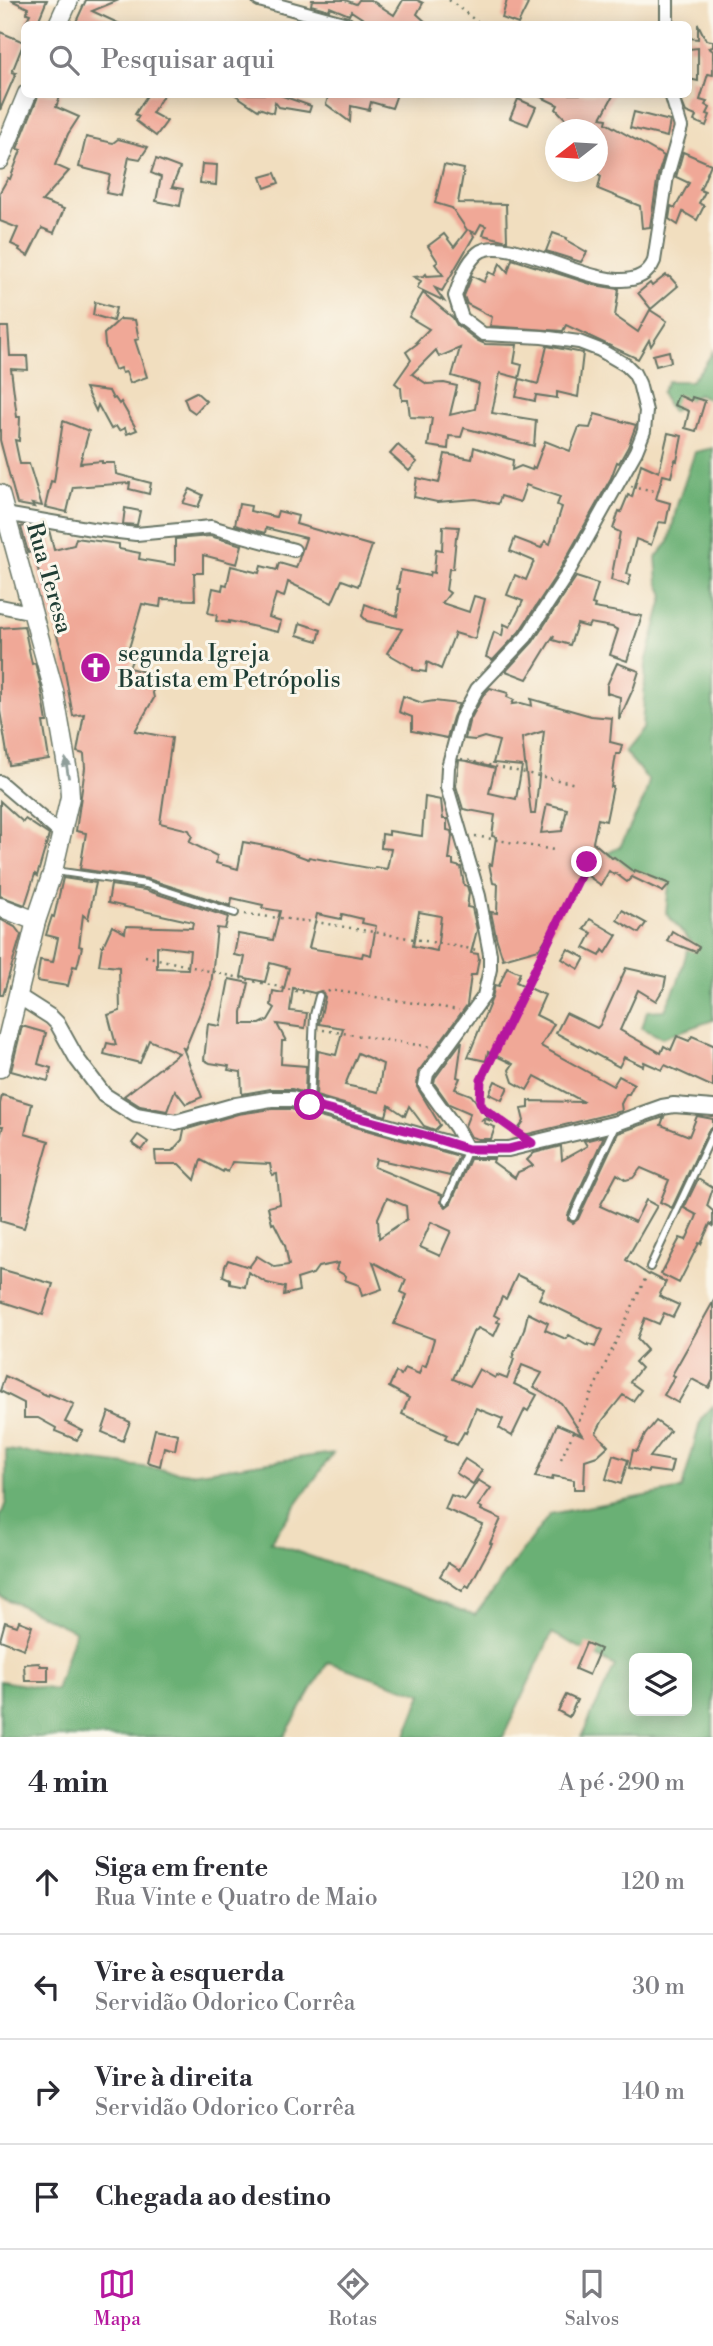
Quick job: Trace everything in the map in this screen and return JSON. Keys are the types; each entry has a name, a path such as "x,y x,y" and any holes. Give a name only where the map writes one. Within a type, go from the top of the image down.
{"main road":[{"path":"59,21 69,0"},
{"path":"0,160 25,98"},
{"name":"Rua Teresa","path":"0,494 54,691 70,797 0,1068"},
{"path":"0,907 36,921"}],"street":[{"path":"258,0 336,21"},
{"path":"667,0 667,21"},
{"path":"468,1149 425,1086 427,1074 484,996 490,969 479,896 449,794 448,766 468,702 483,682 526,637 566,576 645,431 646,411 634,373 613,357 579,342 483,334 462,318 455,296 472,260 479,252 490,248 511,250 613,279 633,278 648,271 654,261 667,176 681,127 672,98"},
{"path":"5,514 136,534 211,527 295,550"},
{"path":"0,606 34,613"},
{"path":"0,782 62,835"},
{"path":"18,996 51,1017 90,1078 104,1094 129,1112 165,1122 176,1122 212,1110 271,1099 292,1099 468,1149 508,1149 617,1123 650,1109 674,1105 713,1108"}],"lane":[{"path":"53,871 145,884 235,913"},
{"path":"310,1105 313,1028 319,996"},
{"path":"573,1217 617,1123"},
{"path":"650,1267 713,1133"},
{"path":"446,1201 468,1149"}],"path":[{"path":"449,0 476,21"},
{"path":"617,484 655,491"},
{"path":"451,757 576,784"},
{"path":"475,836 554,850"},
{"path":"532,1143 483,1108 480,1102 481,1080 587,862"},
{"path":"235,913 322,923 478,951 480,957"},
{"path":"145,956 319,996 330,990 472,1013"},
{"path":"313,1028 445,1049"},
{"path":"561,1459 650,1267"}],"green space":[{"path":"713,351 713,402 699,394 672,412 661,393 668,381 691,381"},
{"path":"713,448 713,1020 662,1038 642,1028 647,1011 665,1010 678,982 690,941 666,913 669,885 626,869 604,855 620,847 644,799 649,781 624,751 642,729 646,663 664,595 658,582 656,557 669,542 677,505 695,452"},
{"path":"713,1406 713,1737 581,1737 615,1666 552,1633 503,1737 405,1737 422,1694 328,1662 284,1737 0,1737 0,1681 56,1690 75,1631 0,1596 0,1518 6,1502 6,1450 191,1473 333,1453 270,1542 475,1615 550,1514 682,1489 701,1419"}],"building":[{"path":"11,0 47,0 38,21 26,21 30,14 27,13 28,8"},
{"path":"86,0 119,0 92,11 114,21 76,21"},
{"path":"312,0 345,0 356,4 359,0 371,0 394,15 403,0 417,0 423,3 417,14 425,21 366,21 351,11 349,15 330,7 329,10 311,5"},
{"path":"507,0 521,0 528,4 520,21 502,18"},
{"path":"698,24 706,40 713,41 713,47 709,48 713,51 713,75 708,74 700,100 707,102 705,105 710,108 706,126 694,121 696,116 686,112 682,102 684,98 692,98 692,80 698,81 698,48 692,49 692,38 698,39"},
{"path":"0,32 21,41 21,50 12,72 16,73 0,110"},
{"path":"37,98 59,98 56,107 79,117 68,134 55,165 69,171 42,201 64,209 54,233 42,228 28,256 11,244 18,228 0,221 0,192 8,178 10,179 21,150 17,149"},
{"path":"145,98 161,98 152,113 167,121 156,136 136,121 139,116 135,114"},
{"path":"240,98 288,98 311,106 309,112 279,107 275,102 273,113 259,108 258,110"},
{"path":"328,98 396,98 392,108 371,102 369,110 351,106 350,122 326,104"},
{"path":"543,98 612,98 601,118 607,119 566,119 556,109 558,105"},
{"path":"518,99 536,107 528,125 510,118"},
{"path":"634,112 670,121 667,137 630,128"},
{"path":"608,124 664,156 658,175 650,227 642,228 640,206 598,189 600,182 608,182"},
{"path":"86,137 113,143 118,139 148,147 140,159 129,157 121,196 106,193 110,175 79,167"},
{"path":"683,152 711,164 700,190 705,192 699,203 704,206 697,220 683,212 678,225 669,219 671,206 675,208 689,183 676,177"},
{"path":"156,159 180,168 172,187 183,189 180,206 156,201 161,177 151,173"},
{"path":"202,164 217,165 216,185 200,183"},
{"path":"444,165 464,169 458,203 506,204 507,241 483,235 486,226 481,224 476,233 470,231 474,236 442,291 435,288 444,301 417,288 421,281 414,277 426,274 443,275 428,246 444,234 454,247 467,230 452,208 435,203"},
{"path":"275,173 279,183 265,188 261,177"},
{"path":"553,233 567,238 566,240 587,252 581,262 546,251"},
{"path":"512,259 594,285 619,289 615,316 638,332 650,310 667,321 651,346 649,340 638,359 566,325 563,331 490,326 492,317 467,304 464,296 472,276 484,282 489,272 495,275 500,263 508,272"},
{"path":"666,275 678,286 651,309 638,293"},
{"path":"423,293 478,341 485,344 517,345 514,363 522,365 519,378 500,373 492,413 536,420 534,446 464,428 461,437 449,436 448,449 428,446 432,418 410,417 408,400 402,400 401,388 395,383 411,360 406,352 418,343 416,342 429,329 409,317","holes":["460,348 452,376 479,384 475,409 450,415 457,386 444,383 427,384 412,374 436,350 439,357"]},
{"path":"95,302 116,308 113,321 93,315"},
{"path":"120,319 135,320 139,339 135,340 147,377 130,383 126,372 122,373 120,368 115,370 105,345 104,334"},
{"path":"0,327 8,327 10,356 27,356 28,370 11,369 17,417 20,417 19,441 15,440 20,464 29,464 42,506 17,504 0,440"},
{"path":"547,346 583,353 578,397 557,392 557,398 536,395 535,401 516,397 520,379 538,384"},
{"path":"669,351 671,362 656,366 653,355"},
{"path":"85,388 109,391 113,399 119,404 121,402 137,430 127,434 125,428 119,431 116,426 111,429 98,405 96,411"},
{"path":"196,392 206,401 195,413 188,408 184,398"},
{"path":"678,395 691,401 692,397 705,401 696,431 685,428 689,411 674,405"},
{"path":"595,414 636,425 628,447 619,463 617,462 611,478 559,571 519,632 493,660 486,657 494,632 502,636 504,624 510,627 523,601 507,595 515,575 526,580 534,561 510,551 515,538 541,548 545,541 550,544 562,507 557,505 560,497 526,485 520,502 501,496 498,504 476,499 437,502 414,497 417,478 439,483 445,454 472,459 474,447 513,460 512,470 521,466 532,470 545,441 570,451 579,427 590,428"},
{"path":"63,421 89,431 80,463 115,463 116,474 151,483 149,494 129,489 130,483 73,487 67,512 45,507 51,481 54,482"},
{"path":"668,433 682,436 671,477 663,475 656,499 670,503 666,523 659,522 651,545 636,539 627,574 631,575 628,585 611,580 620,532 613,529 619,511 621,512 628,495 632,497 641,464 659,472"},
{"path":"398,445 417,462 409,471 390,454"},
{"path":"190,489 203,495 198,507 183,503"},
{"path":"239,504 251,506 250,511 276,517 278,511 298,516 296,524 372,546 358,586 342,580 332,603 288,582 284,597 276,594 269,617 281,621 278,632 229,621 216,621 217,615 208,613 213,588 222,590 223,584 227,585 231,566 259,573 261,566 277,570 279,563 296,568 306,538 266,528 265,533 235,525"},
{"path":"125,508 140,511 137,525 123,524"},
{"path":"443,526 459,527 453,569 449,569 446,590 450,593 442,603 469,612 474,596 485,599 475,639 455,633 441,669 427,662 426,672 413,670 387,653 402,629 367,621 362,616 365,604 397,616 400,589 397,589 401,570 429,576 430,572 434,573 436,549 442,550"},
{"path":"21,527 49,530 54,550 74,545 76,538 119,544 119,549 140,553 139,559 175,565 175,539 210,536 242,545 237,564 203,555 203,573 194,573 195,600 161,599 160,607 142,604 129,648 136,650 129,668 149,673 154,698 135,731 172,738 160,823 189,830 192,836 189,842 217,856 216,863 238,869 243,842 281,849 308,859 309,857 387,869 391,849 381,848 382,834 389,835 389,831 422,836 425,797 441,800 443,819 447,819 447,830 451,831 452,836 449,860 453,860 453,865 461,867 464,885 469,893 467,907 472,908 477,930 471,953 478,954 479,959 476,975 471,975 467,1005 418,1072 417,1087 440,1125 435,1130 424,1126 409,1106 405,1116 389,1105 386,1116 316,1096 318,1051 336,1055 343,1028 319,1024 325,997 321,991 314,993 293,988 290,1011 307,1013 305,1028 277,1024 286,1041 282,1041 281,1064 306,1066 305,1093 292,1089 271,1089 242,1094 241,1072 228,1070 229,1066 204,1060 208,1024 220,1026 229,979 249,983 242,1024 260,1024 268,1020 275,1008 271,1005 273,991 283,993 289,968 270,963 265,982 241,977 245,957 234,955 238,934 273,940 280,911 232,898 231,906 148,879 80,869 86,833 76,831 85,768 84,754 77,752 84,714 73,716 60,645 42,589 35,554 28,552","holes":["419,912 441,916 437,951 413,946","317,914 341,919 342,914 363,919 362,923 376,926 371,955 363,953 362,957 309,948","358,1053 383,1064 378,1092 345,1085"]},
{"path":"576,577 598,584 592,604 595,605 594,608 642,616 627,661 610,655 618,630 590,623 588,627 577,624 570,645 553,640 554,635 527,679 506,671 533,642"},
{"path":"300,623 321,630 318,641 297,635"},
{"path":"24,626 32,664 35,663 41,686 49,759 9,765 0,711 0,628"},
{"path":"617,663 639,671 619,720 620,697 607,693 607,685"},
{"path":"490,688 508,693 507,697 514,700 512,704 532,706 531,699 591,716 612,718 610,742 622,745 620,754 616,754 606,821 598,819 593,842 634,872 635,870 670,884 663,892 632,877 627,882 609,871 601,885 582,872 556,925 539,949 503,959 491,912 497,913 498,884 493,883 489,864 492,865 496,837 492,836 495,815 463,809 456,786 459,760 467,761 495,768 489,793 516,799 522,766 493,763 499,741 484,737 465,739 469,722","holes":["544,731 535,814 531,814 522,738","547,804 567,809 562,831 541,833"]},
{"path":"403,696 422,703 434,701 459,704 447,738 412,731 412,717 399,712"},
{"path":"0,801 23,822 25,819 49,835 25,905 0,896"},
{"path":"63,878 96,883 88,919 83,915 79,946 82,947 68,986 37,981 40,960 53,962 58,938 46,935 52,916 54,917"},
{"path":"111,885 145,890 228,917 225,929 217,928 211,986 185,1049 183,1048 202,1097 186,1104 175,1090 167,1111 140,1106 124,1096 179,1053 149,1040 140,1063 104,1054 107,1043 116,1045 108,1015 120,1011 119,967 99,965 102,946 112,926 125,933 126,926 192,928 193,922 108,903","holes":["157,946 190,950 188,969 157,968"]},
{"path":"622,910 646,923 639,933 617,920"},
{"path":"0,919 15,927 21,935 3,995 0,995"},
{"path":"590,919 617,935 606,953 603,950 600,956 584,948 592,933 584,929"},
{"path":"672,931 699,947 696,952 667,941"},
{"path":"568,949 585,958 579,969 562,959"},
{"path":"507,967 520,973 516,982 545,995 536,1015 554,1024 541,1046 613,1086 619,1076 634,1084 621,1104 622,1111 524,1135 517,1131 524,1121 521,1109 529,1108 529,1101 584,1102 535,1076 527,1090 513,1082 509,1070 513,1064 488,1052 486,1061 468,1057 495,985 499,986"},
{"path":"626,968 666,977 664,988 656,1001 638,990 620,1030 661,1053 664,1046 671,1050 677,1036 689,1041 692,1036 713,1045 713,1087 665,1065 662,1070 644,1062 643,1066 624,1057 619,1067 556,1033 566,1013 597,1028"},
{"path":"22,1026 46,1033 38,1064 51,1068 48,1081 11,1071"},
{"path":"462,1041 457,1077 460,1078 455,1089 471,1095 491,1121 484,1118 482,1120 495,1127 491,1139 471,1137 465,1126 470,1113 449,1104 434,1083"},
{"path":"495,1081 508,1087 502,1100 489,1094"},
{"path":"2,1095 32,1104 25,1134 49,1141 24,1228 0,1221"},
{"path":"291,1109 459,1156 450,1176 376,1159 374,1167 442,1195 441,1202 446,1207 451,1203 470,1159 494,1159 493,1162 515,1178 518,1172 533,1166 527,1160 534,1153 561,1146 562,1160 587,1146 584,1141 604,1136 568,1215 568,1220 573,1223 578,1219 618,1133 664,1117 661,1125 689,1136 697,1116 713,1119 713,1127 708,1131 672,1208 660,1202 669,1180 641,1168 633,1178 626,1180 617,1174 600,1206 635,1222 646,1200 657,1206 626,1260 666,1282 659,1296 679,1305 673,1317 664,1313 659,1324 645,1318 637,1339 647,1350 635,1362 641,1368 630,1382 641,1390 633,1401 623,1395 603,1420 596,1433 608,1446 597,1456 585,1460 584,1489 574,1489 574,1480 553,1476 552,1480 535,1477 557,1424 582,1435 561,1403 534,1387 542,1373 522,1365 514,1384 537,1395 528,1411 525,1409 512,1436 499,1428 503,1419 476,1408 466,1433 464,1432 457,1445 445,1439 447,1435 402,1414 409,1398 389,1387 396,1372 401,1375 405,1368 419,1374 422,1365 426,1366 434,1339 394,1324 407,1295 401,1292 406,1280 373,1262 382,1289 362,1296 359,1285 345,1280 346,1276 336,1270 338,1263 318,1267 313,1274 297,1279 299,1291 284,1295 285,1287 267,1283 248,1272 245,1287 230,1284 230,1279 223,1276 228,1260 249,1267 257,1256 275,1267 289,1265 285,1245 274,1223 272,1224 268,1207 280,1204 277,1174 272,1175 270,1164 232,1162 228,1172 223,1172 201,1160 195,1180 179,1164 156,1164 155,1151 172,1151 182,1140 184,1130 238,1114","holes":["387,1198 406,1206 407,1219 379,1238 378,1218","431,1222 451,1231 440,1256 420,1247","517,1275 544,1288 539,1299 603,1330 595,1347 588,1346 569,1335 566,1339 545,1330 548,1323 528,1313 507,1379 497,1375 495,1378 479,1369 470,1386 453,1379 474,1330 478,1328 494,1336 500,1323 497,1322 499,1318 494,1315 502,1297 506,1299"]},
{"path":"138,1135 148,1142 142,1150 132,1143"},
{"path":"698,1179 713,1188 707,1206 713,1211 713,1226 710,1224 679,1283 661,1274 680,1238 686,1240 696,1218 697,1215 684,1208"},
{"path":"0,1269 53,1284 43,1315 0,1301"},
{"path":"713,1302 713,1380 709,1388 692,1379 678,1403 664,1395 675,1376 672,1375"},
{"path":"5,1376 48,1396 49,1394 74,1404 65,1422 83,1431 77,1440 55,1431 56,1428 38,1418 24,1418 24,1403 0,1391"},
{"path":"109,1412 130,1422 123,1441 102,1432"},
{"path":"656,1421 670,1431 650,1457 673,1461 670,1473 629,1468 633,1450 637,1451"},
{"path":"155,1429 178,1434 175,1450 164,1447 160,1466 147,1462"},
{"path":"613,1455 628,1460 621,1484 606,1479"},
{"path":"465,1459 482,1470 473,1484 456,1473"},
{"path":"478,1480 491,1488 478,1506 501,1519 490,1543 492,1544 469,1587 466,1585 462,1591 440,1576 448,1563 459,1570 483,1525 445,1509 451,1495 465,1500"},
{"path":"19,1621 32,1626 24,1649 0,1640 5,1622 17,1626"},
{"path":"586,1643 600,1649 589,1675 575,1669"},
{"path":"39,1663 40,1666 48,1666 48,1681 25,1681 24,1664"},
{"path":"566,1695 577,1700 569,1717 558,1711"}],"place":[{"name":"segunda Igreja Batista em Petrópolis","path":"95,667"}],"route":[{"path":"310,1105 468,1149 489,1151 532,1143 483,1108 479,1091 481,1080 587,862"}]}
